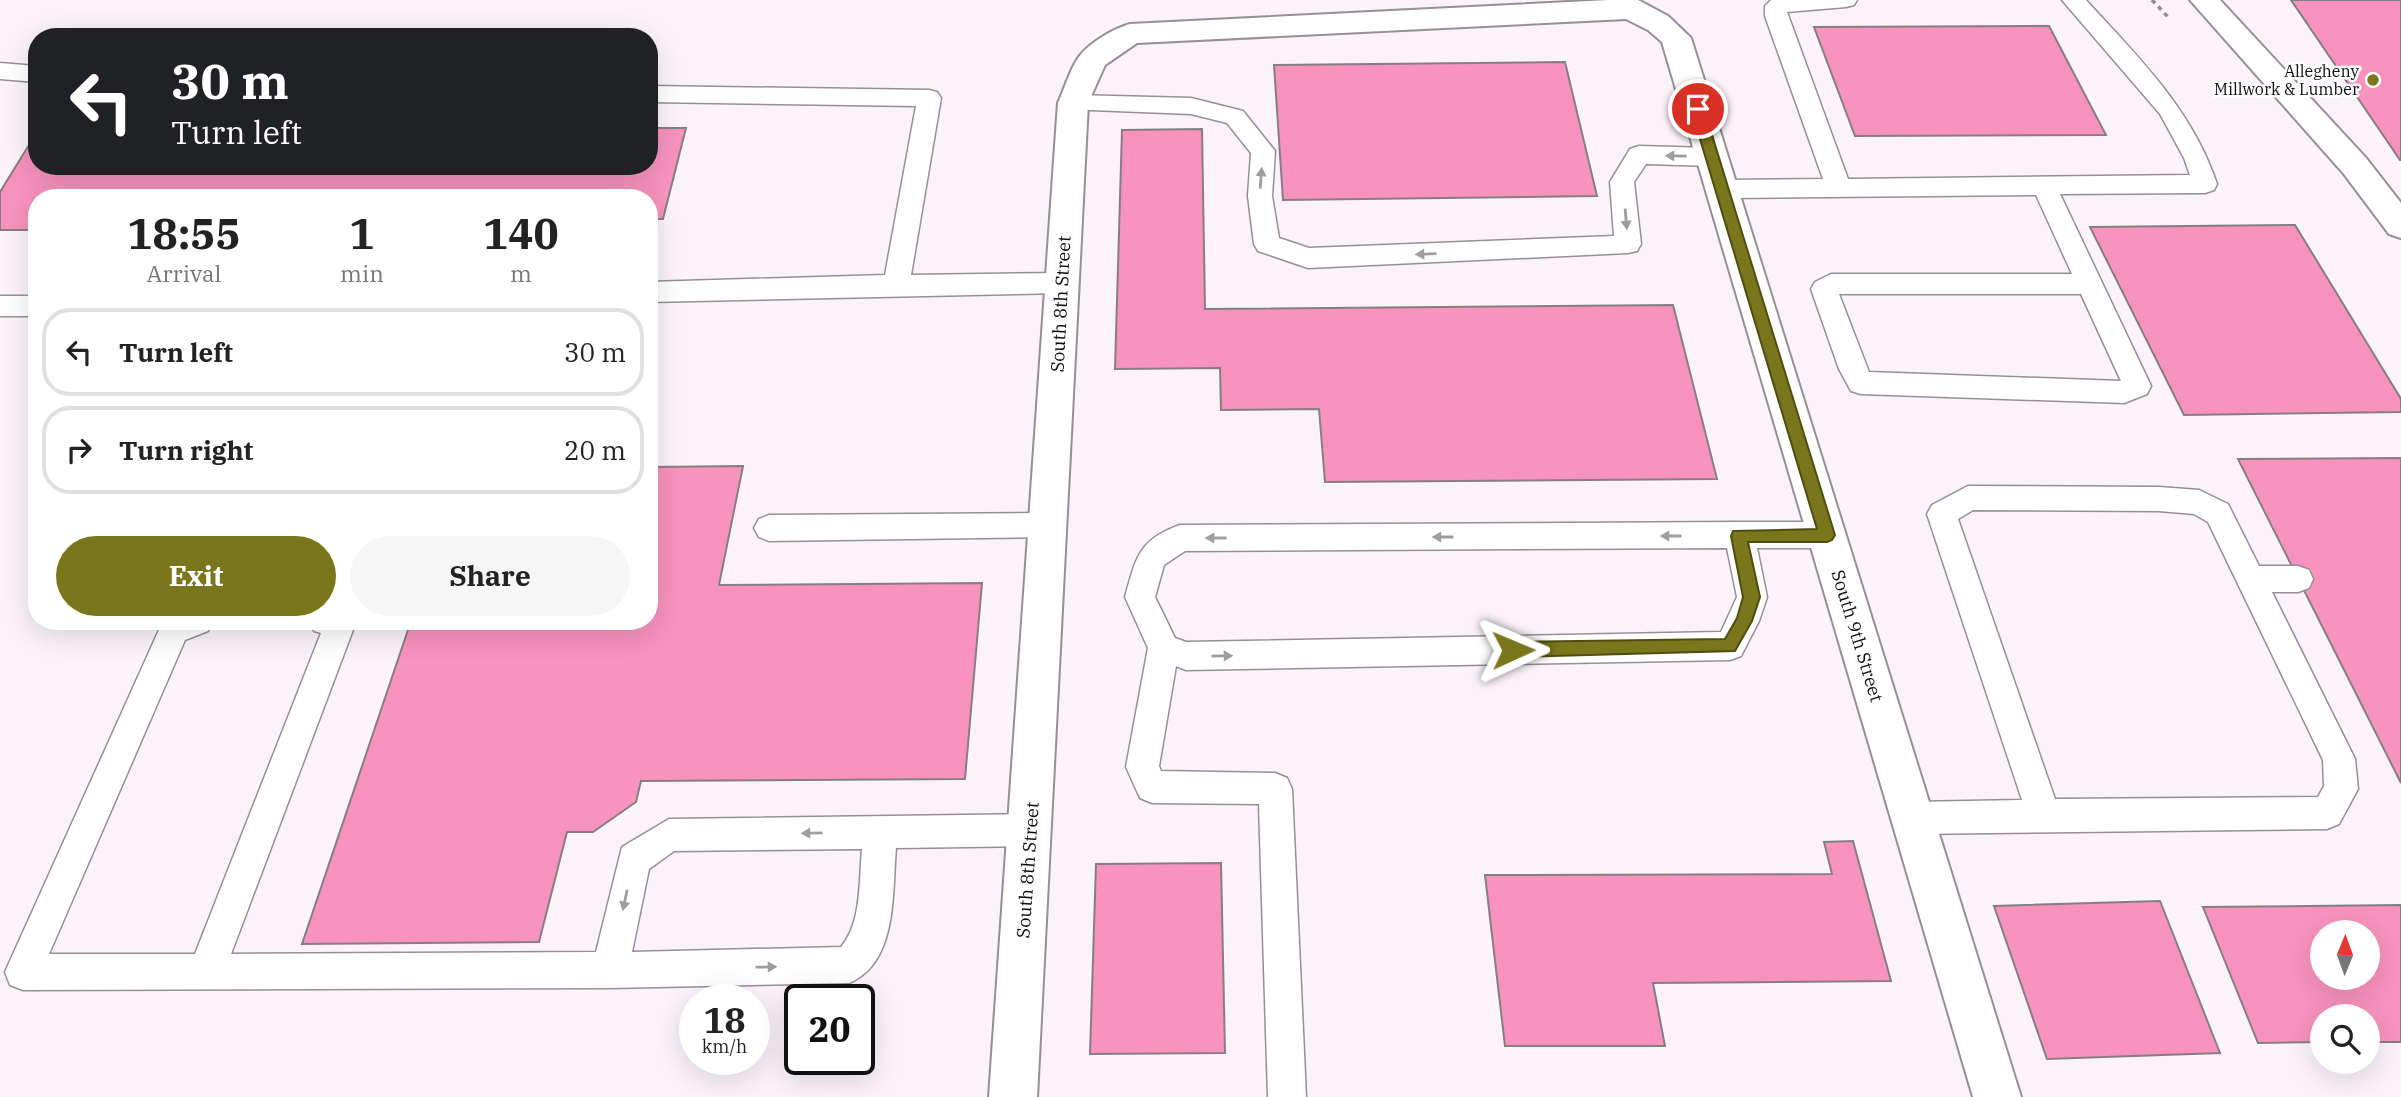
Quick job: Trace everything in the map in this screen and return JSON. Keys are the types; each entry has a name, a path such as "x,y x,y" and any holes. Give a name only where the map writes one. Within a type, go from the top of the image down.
{"street":[{"path":"2204,0 2355,166 2401,226"},
{"name":"South 8th Street","path":"1013,1097 1073,103 1093,59 1130,34 1627,4"},
{"name":"South 9th Street","path":"1627,4 1676,38 1997,1097"}],"lane":[{"path":"1839,188 1776,16 1776,6 1846,0"},
{"path":"1073,103 1191,106 1235,117 1263,151 1260,196 1267,244 1308,258 1570,249 1628,244 1622,182 1639,155 1717,173 1839,188 2205,184 2199,160 2163,101 2073,0"},
{"path":"0,71 28,73"},
{"path":"658,94 929,98 896,285"},
{"path":"2044,186 2090,284 2137,386 2124,392 1861,383 1853,369 1824,289 1832,284 2090,284"},
{"path":"658,292 1062,283"},
{"path":"0,306 28,306"},
{"path":"1912,818 2327,813 2342,789 2339,759 2218,513 2199,502 2159,499 1968,498 1942,514 2045,816"},
{"path":"769,528 1048,524"},
{"path":"1287,1097 1275,789 1152,787 1142,767 1164,648 1140,597 1151,558 1180,538 1827,535"},
{"path":"1164,648 1186,656 1730,646 1744,621 1752,597 1739,536"},
{"path":"2250,579 2298,579"},
{"path":"174,630 23,972 610,970 849,965 867,943 874,907 880,832"},
{"path":"206,972 338,630"},
{"path":"610,970 634,859 669,835 1030,830"}],"building":[{"name":"Allegheny Millwork & Lumber","path":"2291,0 2401,0 2401,160 2400,160"},
{"path":"2049,26 2106,135 1855,136 1814,27"},
{"path":"1565,62 1597,196 1283,200 1274,65"},
{"path":"658,128 686,128 663,219 658,219 658,189 28,189 28,230 0,230 0,192 28,147 28,175 658,175"},
{"path":"1202,129 1205,309 1673,305 1717,479 1325,482 1319,409 1221,410 1220,368 1115,369 1122,130"},
{"path":"2295,225 2401,399 2401,412 2184,415 2090,227"},
{"path":"2401,458 2401,783 2238,459"},
{"path":"743,466 719,585 982,583 965,779 641,781 636,802 593,832 567,832 539,942 302,944 408,630 658,630 658,467"},
{"path":"1853,841 1891,981 1653,983 1665,1046 1505,1046 1485,875 1832,874 1824,842"},
{"path":"1221,863 1225,1053 1090,1054 1096,864"},
{"path":"2160,901 2220,1053 2047,1059 1994,906"},
{"path":"2401,905 2401,1042 2380,1042 2380,1004 2310,1004 2310,1042 2258,1043 2203,907"}],"place":[{"name":"Allegheny Millwork & Lumber","path":"2373,80"}],"route":[{"path":"1513,650 1730,646 1744,621 1752,597 1739,536 1827,535 1698,109"}]}
